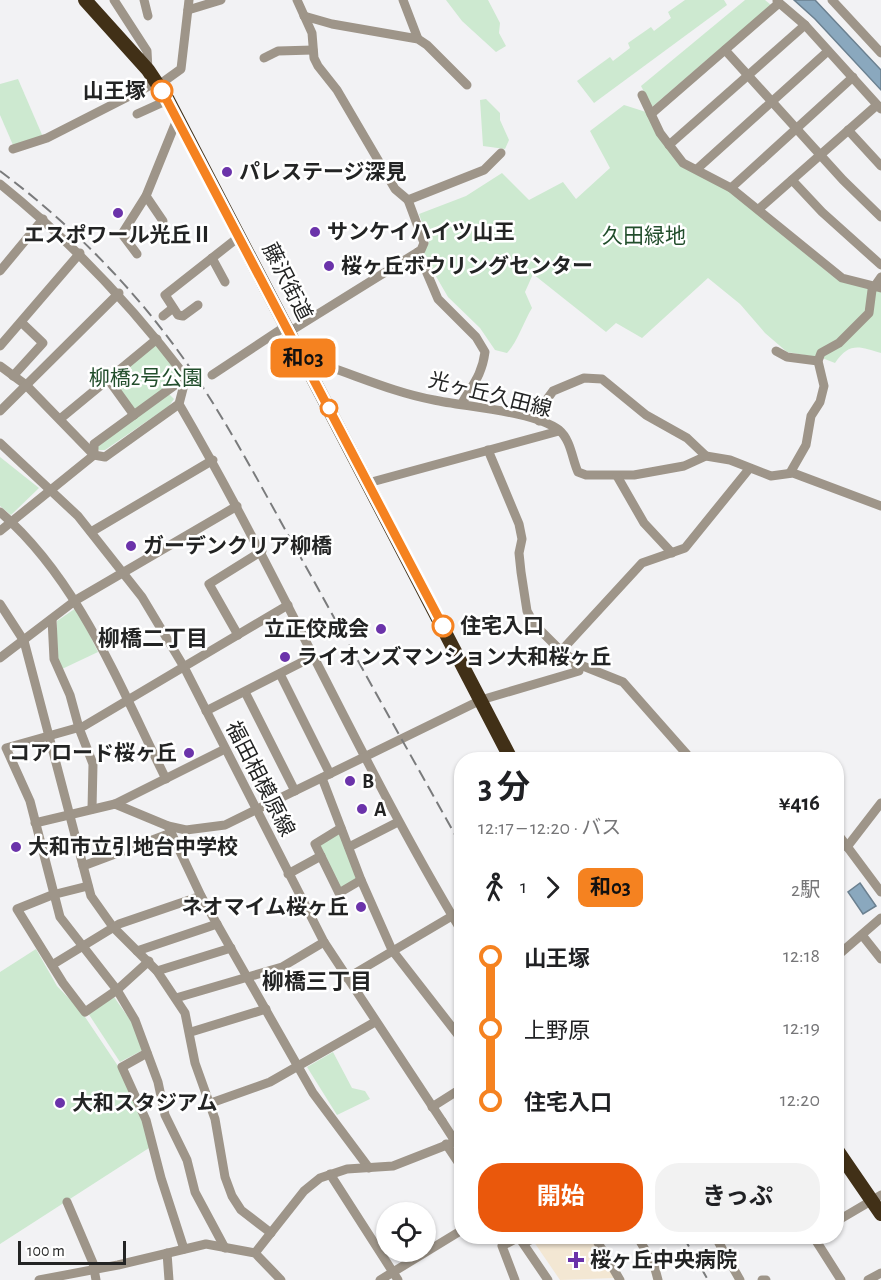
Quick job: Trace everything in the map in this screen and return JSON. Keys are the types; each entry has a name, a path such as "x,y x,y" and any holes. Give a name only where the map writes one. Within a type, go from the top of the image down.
{"highway":[{"name":"藤沢街道","path":"85,0 148,70 178,117 507,752"},
{"path":"844,1158 877,1197 881,1214"}],"street":[{"path":"114,0 147,51 148,70"},
{"path":"144,0 148,16"},
{"path":"14,149 47,138 163,82 182,66 188,5 221,0"},
{"path":"212,375 418,252 424,243 408,200 395,189 337,90 318,66 313,50 312,33 297,0"},
{"path":"403,0 418,39"},
{"path":"832,0 881,53"},
{"path":"651,114 777,2 805,25 879,107 848,130 759,209"},
{"path":"304,16 332,24 418,39 467,85"},
{"path":"669,145 805,25"},
{"path":"264,58 278,51 313,50"},
{"path":"725,50 820,155 881,217"},
{"path":"697,169 828,51"},
{"path":"731,188 853,77"},
{"path":"642,95 669,145 682,163 731,188 842,278 878,287"},
{"path":"137,114 168,100"},
{"path":"137,254 122,234 146,195 178,117"},
{"path":"848,130 881,166"},
{"path":"408,200 484,170 501,153"},
{"path":"792,180 822,212 881,265"},
{"path":"0,185 43,219 119,293 186,377"},
{"path":"146,195 163,221"},
{"path":"0,271 43,219"},
{"path":"198,305 183,316 178,315 165,295 240,236"},
{"path":"418,252 438,299 476,337 485,352 479,379 471,387 462,403"},
{"path":"0,346 80,253"},
{"path":"212,258 225,282"},
{"path":"789,473 806,445 812,416 820,402 824,386 818,361 821,353 839,342 869,313 881,277"},
{"path":"0,411 119,293"},
{"path":"163,316 173,308"},
{"path":"14,376 43,343 21,322"},
{"path":"60,419 157,339"},
{"path":"776,351 787,357 818,361"},
{"name":"光ヶ丘久田線","path":"307,365 324,364 423,398 462,403 539,421 559,431 568,444 578,471 586,475 617,476 673,468 706,456"},
{"path":"0,366 26,385 94,455 105,457 179,404 186,377"},
{"path":"94,455 94,444 186,377"},
{"path":"539,421 545,402 553,391 584,378 602,379 646,415 687,438 706,456 730,460 771,476 789,473 881,506"},
{"path":"108,379 134,415"},
{"path":"179,404 213,460 262,551 398,822 454,919"},
{"path":"368,483 559,431"},
{"name":"福田相模原線","path":"0,443 50,488 91,532 123,572 184,667 324,942 454,1140"},
{"path":"488,450 519,525 522,539 519,553 527,611 543,636 572,658 623,682 685,752"},
{"path":"0,531 50,488 94,455"},
{"path":"91,532 213,460"},
{"path":"561,651 630,573 642,563 685,548 749,469"},
{"path":"617,476 644,523 672,553"},
{"path":"0,658 76,600 237,506"},
{"path":"0,512 76,600 166,778"},
{"path":"238,635 209,584 262,551"},
{"path":"0,604 24,641 88,886 96,906 112,927 157,971 185,1013 195,1063 211,1103 226,1182 241,1210 271,1233"},
{"path":"225,1248 195,1192 187,1160 165,1115 135,1020 117,990 60,916 52,895 30,801 6,748 79,728 288,605"},
{"path":"52,620 54,659 70,695 79,728 93,764 92,809"},
{"path":"206,711 314,656"},
{"path":"115,804 169,829 216,828 256,811 481,700 579,671 572,658"},
{"path":"280,674 326,776 341,828 392,950 454,1030"},
{"path":"245,692 295,791"},
{"path":"35,824 115,804 225,749"},
{"path":"847,847 881,803"},
{"path":"349,847 398,822"},
{"path":"341,828 315,844 339,892 361,880"},
{"path":"83,866 169,829"},
{"path":"169,829 201,896 297,1066 330,1119 369,1168"},
{"path":"844,843 881,892"},
{"path":"288,874 321,856"},
{"path":"88,886 52,895 17,909 85,1012 117,990 149,962"},
{"path":"52,964 112,927 201,896"},
{"path":"347,978 452,916"},
{"path":"844,950 881,918"},
{"path":"137,951 217,924"},
{"path":"862,935 881,959"},
{"path":"176,999 282,966 324,942"},
{"path":"157,971 231,948"},
{"path":"190,1032 266,1009"},
{"path":"211,1103 264,1084 375,1022"},
{"path":"147,1053 122,1067 146,1120 161,1178 184,1249"},
{"path":"432,1107 454,1093"},
{"path":"255,1253 312,1183 346,1169 393,1166 454,1142"},
{"path":"446,1144 454,1156"},
{"path":"330,1174 395,1276"},
{"path":"844,1217 877,1197"},
{"path":"67,1202 96,1280"},
{"path":"380,1280 395,1276 454,1235"},
{"path":"39,1280 206,1244 255,1253 279,1280"},
{"path":"507,1244 502,1246 515,1280"},
{"path":"523,1244 548,1280"},
{"path":"599,1244 620,1280"},
{"path":"642,1244 654,1265 657,1277 645,1280"},
{"path":"720,1244 740,1280"},
{"path":"818,1244 840,1280"},
{"path":"167,1253 170,1280"},
{"path":"868,1280 881,1273"}],"shaded area":[{"name":"桜ヶ丘中央病院","path":"535,1244 596,1244 615,1278 560,1280"}],"green space":[{"path":"446,0 488,0 500,23 499,33 506,46 496,52 462,21"},
{"path":"685,0 724,0 727,5 594,103 577,81 610,57 613,61 630,48 628,43 651,27 654,31 671,18 668,12"},
{"path":"745,0 765,0 771,5 652,107 641,86"},
{"path":"18,79 43,137 13,145 0,115 0,84"},
{"path":"486,99 500,113 500,120 509,140 505,149 483,146 480,100"},
{"name":"久田緑地","path":"624,105 646,112 680,157 726,186 830,274 881,291 881,353 860,348 850,349 835,363 822,358 787,352 765,333 740,304 708,278 642,338 616,323 606,332 533,274 525,292 532,308 517,338 507,353 495,350 480,328 448,297 423,254 429,242 419,214 466,196 502,173 529,200 563,182 576,199 610,168 590,131"},
{"name":"柳橋2号公園","path":"157,339 186,377 134,415 108,379"},
{"path":"166,395 174,399 169,406 105,450 99,450 97,447"},
{"path":"0,457 39,488 11,515 0,506"},
{"path":"76,608 98,652 62,669 57,658 57,621"},
{"path":"339,833 358,879 340,888 319,845"},
{"name":"大和スタジアム","path":"36,949 57,986 81,1011 120,1069 142,1116 149,1148 0,1244 0,972"},
{"path":"114,997 133,1024 143,1050 120,1062 88,1013"},
{"path":"333,1052 352,1088 365,1091 370,1099 337,1115 307,1067"}],"water":[{"path":"794,0 815,0 881,70 881,90 815,19"},
{"path":"860,883 876,906 863,914 848,892"}],"railway":[{"path":"0,171 31,195 89,247 142,305 190,367 249,464 454,833"},
{"path":"688,1244 708,1280"}],"bus line":[{"name":"和03","path":"162,91 178,117 443,626"}],"place":[{"name":"山王塚","path":"162,91"},
{"name":"パレステージ深見","path":"227,172"},
{"name":"エスポワール光丘Ⅱ","path":"118,213"},
{"name":"サンケイハイツ山王","path":"315,232"},
{"name":"桜ヶ丘ボウリングセンター","path":"329,266"},
{"name":"ガーデンクリア柳橋","path":"131,546"},
{"name":"住宅入口","path":"443,626"},
{"name":"立正佼成会","path":"381,629"},
{"name":"ライオンズマンション大和桜ヶ丘","path":"285,657"},
{"name":"コアロード桜ヶ丘","path":"189,753"},
{"name":"B","path":"350,781"},
{"name":"A","path":"362,809"},
{"name":"大和市立引地台中学校","path":"16,847"},
{"name":"ネオマイム桜ヶ丘","path":"361,907"},
{"name":"大和スタジアム","path":"60,1103"},
{"name":"桜ヶ丘中央病院","path":"576,1260"}],"district":[{"name":"柳橋二丁目","path":"153,639"},
{"name":"柳橋三丁目","path":"317,982"}]}
